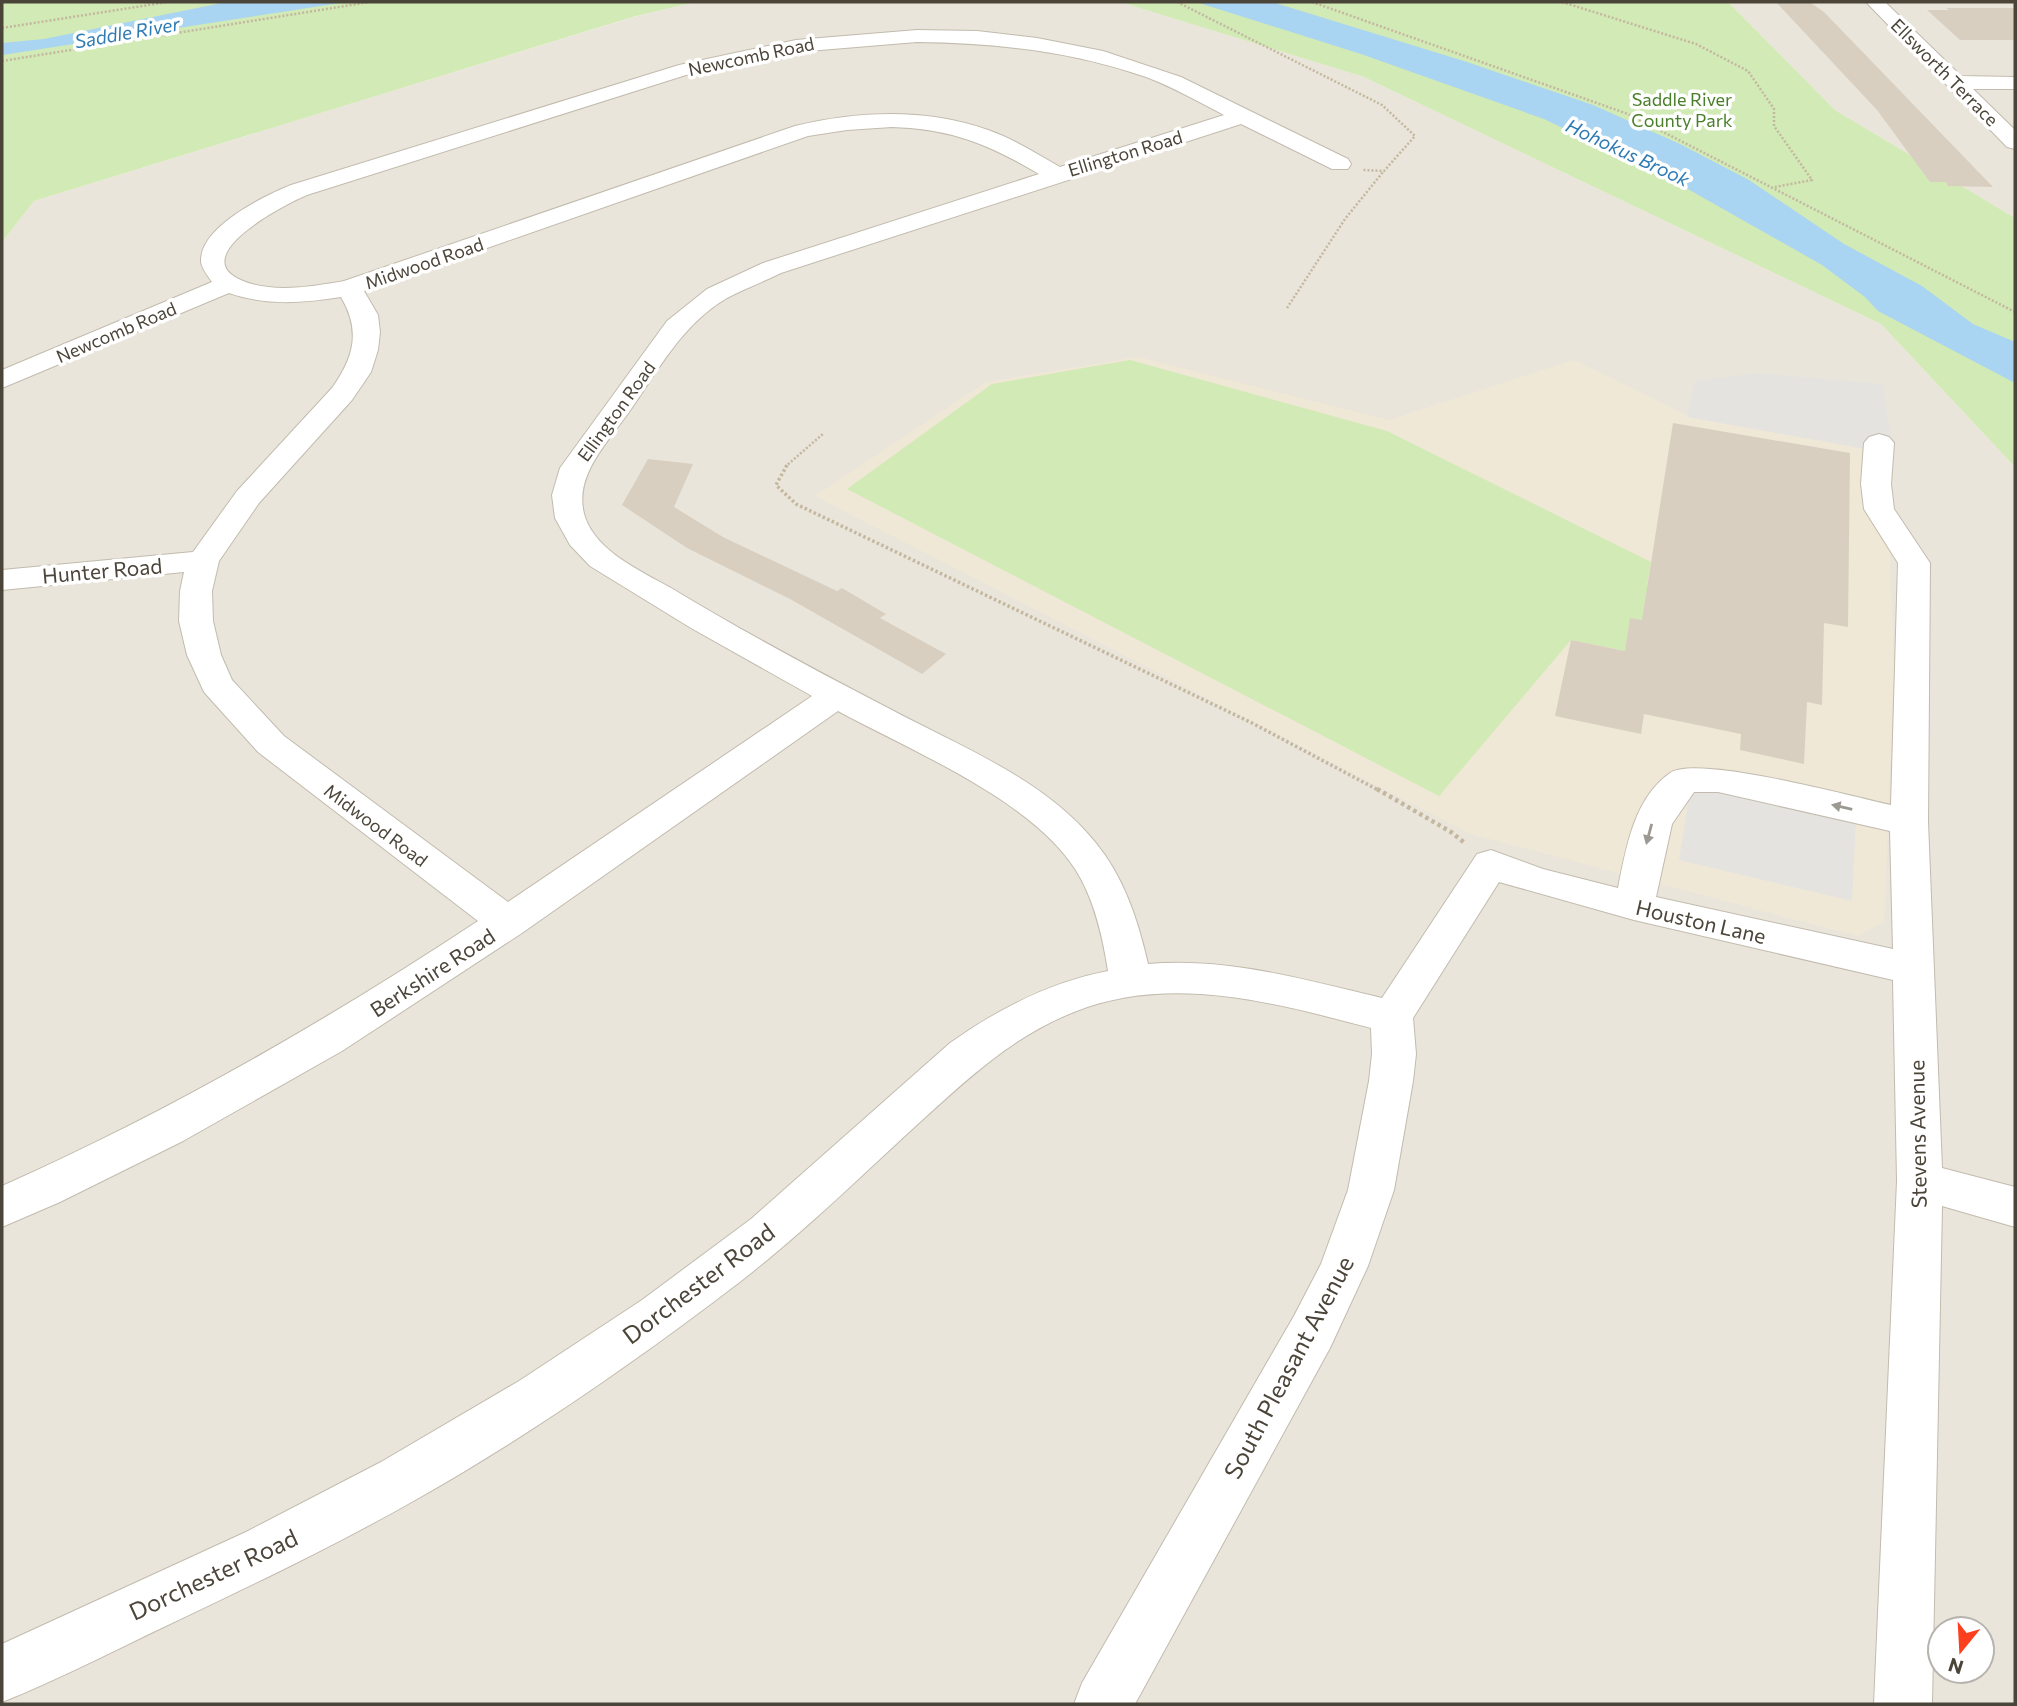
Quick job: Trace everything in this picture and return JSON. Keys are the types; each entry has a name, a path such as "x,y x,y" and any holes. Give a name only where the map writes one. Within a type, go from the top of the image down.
{"street":[{"name":"Ellsworth Terrace","path":"1875,2 2015,142"},
{"name":"Newcomb Road","path":"230,283 222,278 215,268 214,259 222,240 249,215 291,193 679,71 769,49 832,40 904,36 975,38 1038,45 1102,57 1177,83 1340,164"},
{"path":"1956,82 2015,83"},
{"name":"Ellington Road","path":"1131,981 1121,927 1105,887 1082,851 1052,819 1016,792 837,695 601,559 583,542 571,523 566,504 568,485 575,468 676,327 716,294 772,268 1243,116"},
{"name":"Midwood Road","path":"508,923 271,744 216,684 204,655 196,621 195,592 203,561 248,497 342,394 357,372 365,350 367,332 365,315 349,288 803,131 827,126 895,120 942,124 987,137 1057,175"},
{"path":"230,283 252,291 273,294 310,294 349,288"},
{"name":"Newcomb Road","path":"2,380 230,283"},
{"name":"Stevens Avenue","path":"1879,443 1875,484 1879,509 1914,563 1909,822 1920,1181 1903,1704"},
{"name":"Hunter Road","path":"2,580 203,561"},
{"name":"Berkshire Road","path":"2,1207 175,1125 324,1041 508,923 837,695"},
{"path":"1634,906 1652,821 1665,798 1684,779 1718,780 1909,822"},
{"path":"1392,1017 1491,864"},
{"name":"Houston Lane","path":"1491,864 1534,880 1634,906 1913,970"},
{"name":"Dorchester Road","path":"2,1673 265,1551 400,1480 537,1398 659,1315 768,1233 965,1055 995,1031 1047,1004 1083,991 1131,981 1192,978 1241,982 1392,1017"},
{"name":"South Pleasant Avenue","path":"1103,1704 1312,1332 1344,1266 1371,1190 1391,1081 1394,1054 1392,1017"},
{"path":"1920,1181 2015,1207"}],"path":[{"path":"2,28 168,2"},
{"path":"2,61 370,2"},
{"path":"1178,2 1382,105 1415,136 1345,219 1287,308"},
{"path":"1312,2 1628,114 2015,312"},
{"path":"1562,2 1696,44 1748,71 1774,109 1774,126 1812,180 1773,187"},
{"path":"1340,164 1342,169 1384,172"},
{"path":"824,433 783,468 776,485 796,504 1252,723 1373,786 1451,832 1491,864"}],"shaded area":[{"path":"696,2 1120,2 1364,77 1881,324 2015,467 2015,1704 2,1704 2,242 34,201 637,16"},
{"path":"1728,2 2015,2 2015,218 1835,110"},
{"path":"1138,357 1389,420 1574,360 1684,414 1893,450 1890,567 1894,669 1884,922 1858,936 1471,834 815,496 986,382"},
{"path":"1757,373 1883,384 1893,454 1687,417 1695,381"},
{"path":"1691,784 1856,818 1852,901 1679,860"}],"green space":[{"path":"2,2 696,2 636,16 34,201 2,242"},
{"name":"Saddle River County Park","path":"1120,2 1728,2 1835,110 2015,218 2015,467 1881,324 1364,77"},
{"path":"1130,360 1387,431 1651,562 1647,585 1701,631 1631,618 1625,651 1571,640 1439,796 847,489 992,384"}],"water":[{"name":"Saddle River","path":"227,2 347,2 2,55 2,43 44,39"},
{"name":"Hohokus Brook","path":"1196,2 1272,2 1467,62 1593,105 1680,144 1749,180 1844,244 1922,286 1973,324 2015,342 2015,383 1878,311 1865,297 1822,265 1679,184 1544,119 1361,54"}],"building":[{"path":"1776,2 1811,3 1824,12 1993,187 1948,186 1946,182 1930,182 1877,110"},
{"path":"1946,8 2015,8 2015,40 1960,40 1927,10 1949,10"},
{"path":"1673,423 1850,453 1848,627 1824,623 1822,705 1807,702 1804,764 1740,750 1741,734 1644,714 1641,734 1555,716 1571,640 1625,651 1630,618 1642,620"},
{"path":"648,459 693,464 674,507 723,537 837,591 842,588 886,614 880,618 946,654 922,674 790,599 687,548 622,505"}]}
